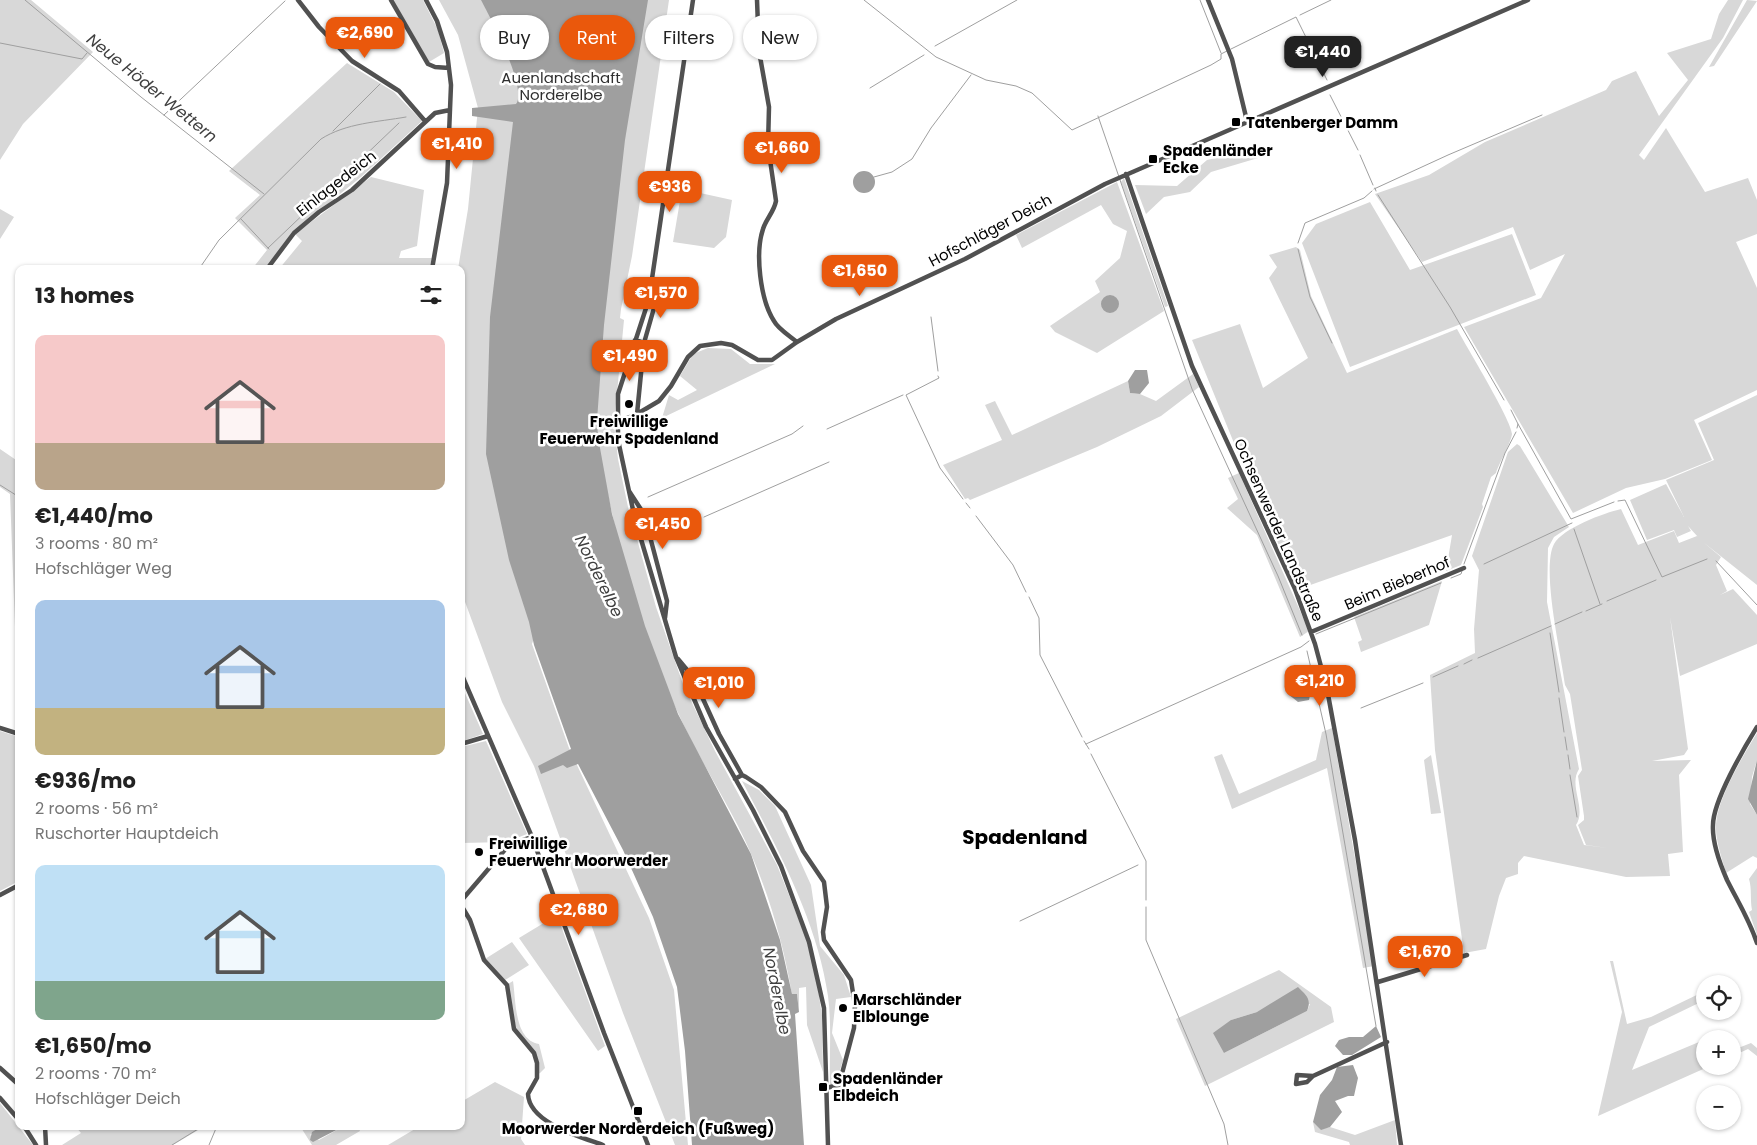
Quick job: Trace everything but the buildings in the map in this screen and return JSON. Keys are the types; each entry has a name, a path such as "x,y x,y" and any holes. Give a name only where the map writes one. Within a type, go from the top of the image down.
{"street":[{"path":"298,0 319,27 352,61 399,91 425,121"},
{"path":"391,0 428,64 435,67 450,68"},
{"path":"426,0 441,32 450,68 450,110 444,206 433,265"},
{"path":"693,0 649,299 643,323 635,340 618,394 617,422 626,487 676,656 706,727 781,866 810,942 824,1008 828,1145"},
{"path":"757,0 759,51 769,106 768,146 776,201 775,208 764,227 760,240 761,278 774,322 797,342"},
{"path":"1208,0 1232,59 1247,121"},
{"name":"Hofschläger Deich","path":"617,422 652,406 665,394 688,357 700,346 715,343 732,345 749,356 765,361 780,355 797,342 856,309 965,259 1124,175 1528,0"},
{"name":"Einlagedeich","path":"270,265 294,233 319,212 352,190 425,121 438,111 450,110"},
{"name":"Ochsenwerder Landstraße","path":"1124,175 1192,366 1295,588 1311,632 1331,714 1378,982 1401,1145"},
{"path":"637,414 644,342 654,308 665,290"},
{"path":"635,340 644,342"},
{"path":"626,487 644,514 667,601 665,622"},
{"name":"Beim Bieberhof","path":"1311,632 1464,568"},
{"path":"676,656 693,677 742,775 761,787 785,812 803,851 824,882 827,907 823,932 824,940 851,980 855,1006 849,1050 839,1085 826,1088"},
{"path":"465,682 532,837 604,1033 648,1145"},
{"path":"1757,727 1721,795 1713,824 1719,858 1725,875 1748,916 1757,942"},
{"path":"0,728 15,733"},
{"path":"465,743 488,736"},
{"path":"735,779 742,775"},
{"path":"465,896 509,846 532,837"},
{"path":"0,896 15,887"},
{"path":"465,912 470,920 484,960 507,985 514,1029 534,1053 537,1063 537,1078 528,1094 530,1104 558,1128 603,1145"},
{"path":"1378,982 1467,955"},
{"path":"1313,1076 1387,1042"},
{"path":"0,1068 15,1081"},
{"path":"0,1098 15,1115"},
{"path":"27,1130 36,1145"},
{"path":"45,1130 46,1145"}],"green space":[{"path":"0,0 31,0 93,52 23,124 0,160"},
{"path":"393,0 423,0 438,30 444,53 429,62"},
{"name":"Auenlandschaft Norderelbe","path":"439,0 669,0 667,15 645,15 645,60 660,60 632,256 620,318 624,320 614,424 618,459 628,507 656,607 683,684 715,751 777,865 806,938 817,982 822,1016 823,1072 807,1025 806,987 799,988 799,1012 797,994 792,995 778,930 756,866 738,826 686,729 653,652 630,584 612,514 599,447 532,644 569,748 649,918 674,990 688,1145 675,1145 623,1013 534,766 502,702 465,602 465,265 459,265 468,209 478,108 458,35"},
{"path":"1728,0 1743,0 1723,38 1639,155 1644,160 1666,128 1705,192 1748,178 1757,200 1757,234 1736,242 1757,288 1757,390 1694,420 1712,460 1665,479 1626,488 1573,513 1464,327 1541,298 1565,254 1530,270 1513,227 1422,262 1375,194 1429,175 1485,142 1606,90 1612,81 1636,71 1659,116 1688,80 1667,53 1711,39 1719,14"},
{"path":"1747,0 1757,1 1714,66 1709,67"},
{"path":"347,63 394,92 422,121 361,177 293,232 269,265 255,265 267,250 235,218 260,195 229,171"},
{"path":"1250,150 1258,158 1211,172 1190,192 1164,197 1146,214 1135,185 1177,186 1207,160"},
{"path":"371,177 424,190 417,246 401,251 399,258 432,258 430,265 282,265 302,241 295,234"},
{"path":"1124,178 1168,306 1165,307 1121,182"},
{"path":"1117,182 1164,311 1097,353 1055,332 1050,326 1100,292 1095,281 1120,258 1127,231 1113,224 1101,205 1022,248 1016,235"},
{"path":"682,189 732,200 726,237 714,248 673,242"},
{"path":"1370,202 1410,270 1512,234 1536,295 1350,367 1302,243 1316,224"},
{"path":"0,209 14,217 0,239"},
{"path":"1296,247 1300,250 1311,296 1347,373 1457,329 1505,414 1512,434 1510,442 1496,473 1491,477 1482,504 1483,507 1461,565 1446,571 1452,535 1299,589 1247,475 1192,340 1240,324 1263,388 1308,358 1269,278 1277,267 1269,255"},
{"path":"708,348 731,349 750,364 775,364 662,418 669,395 678,400 697,390 680,376 693,354"},
{"path":"1193,374 1199,387 1161,416 1097,447 970,500 968,498 965,499 943,465 1002,440 985,405 995,401 1012,435 1128,381 1130,393 1140,394 1156,401"},
{"path":"1757,395 1757,585 1703,542 1721,557 1716,565 1727,591 1720,595 1733,589 1757,615 1757,644 1680,676 1670,617 1688,749 1684,755 1652,761 1691,760 1679,775 1683,852 1668,854 1670,876 1626,877 1524,856 1518,863 1518,874 1506,878 1499,896 1486,949 1464,953 1435,750 1430,675 1475,653 1474,629 1479,570 1472,556 1508,452 1517,444 1520,446 1569,527 1554,537 1548,548 1547,602 1579,769 1575,783 1580,811 1576,825 1584,845 1608,848 1586,845 1578,825 1584,820 1578,776 1582,770 1570,694 1565,685 1553,612 1550,572 1554,544 1566,532 1575,527 1621,509 1638,545 1674,531 1679,543 1698,537 1688,526 1691,531 1677,537 1674,530 1647,540 1630,500 1666,484 1684,517 1666,480 1714,460 1698,423"},
{"path":"0,449 15,459 15,627 10,494 0,487"},
{"path":"1239,473 1309,631 1300,637 1257,535 1227,508 1238,499 1228,478"},
{"path":"1442,581 1429,625 1361,652 1358,642 1362,640 1354,617"},
{"path":"465,693 483,734 465,740"},
{"path":"1332,728 1374,966 1363,968 1327,768 1232,809 1214,757 1222,754 1239,794 1316,760 1322,732"},
{"path":"0,731 15,736 15,883 0,891"},
{"path":"1757,733 1757,760 1752,777 1750,804 1757,815 1757,858 1753,856 1726,873 1717,836 1716,824 1718,813 1726,789"},
{"path":"486,741 527,834 507,842 465,843 465,746"},
{"path":"1431,755 1441,813 1431,814 1424,760"},
{"path":"742,781 759,790 775,806 811,885 820,946 844,975 851,997 836,999 832,1033 843,1060 835,1087 830,1087 828,996 815,940 782,858"},
{"path":"1757,868 1757,935 1749,912 1752,910 1749,879"},
{"path":"557,915 605,1046 598,1051 519,938"},
{"path":"512,942 529,965 505,980 485,959"},
{"path":"1610,961 1613,961 1627,1024 1651,1017 1696,995 1696,1004 1649,1027 1632,1070 1696,1043 1696,1072 1598,1116 1622,1012"},
{"path":"1279,970 1331,1007 1334,1022 1205,1086 1176,1019","holes":["1310,1004 1307,1011 1224,1053 1231,1020 1257,1012"]},
{"path":"513,981 516,1008 521,1027 531,1041 539,1044 545,1068 538,1074 538,1063 516,1028 508,984"},
{"path":"1751,1043 1757,1048 1757,1056 1748,1049 1741,1052 1741,1047"},
{"path":"495,1082 524,1097 521,1139 525,1145 388,1145 413,1130 465,1130 465,1100"},
{"path":"0,1103 15,1122 15,1130 21,1130 33,1145 0,1145"},
{"path":"1395,1120 1397,1145 1350,1145 1349,1142 1315,1132 1313,1122 1321,1129 1330,1127 1355,1135"},
{"path":"78,1130 198,1130 173,1145 62,1145 81,1133"},
{"path":"303,1130 317,1130 310,1135 319,1140 337,1130 360,1131 336,1145 312,1145"}],"water":[{"name":"Norderelbe","path":"481,0 648,0 625,140 604,325 597,420 598,437 612,514 645,626 678,714 751,854 780,940 792,994 797,994 799,1012 795,1014 804,1145 692,1145 685,1051 677,987 653,917 623,850 578,764 567,768 563,765 541,774 538,766 571,749 534,645 529,622 509,560 486,454 490,317 513,122 472,116 472,108 516,104 518,96 517,84 509,60 549,60 549,15 489,15"},
{"path":"864,171 872,174 875,182 872,190 864,193 856,190 853,182 856,174"},
{"path":"1110,295 1116,298 1119,304 1116,310 1110,313 1104,310 1101,304 1104,298"},
{"path":"1135,370 1147,370 1149,383 1140,394 1130,393 1128,381"},
{"path":"1301,686 1311,690 1309,700 1298,702 1288,694"},
{"path":"1757,760 1757,815 1748,799"},
{"path":"1298,987 1308,1000 1307,1011 1224,1053 1213,1033 1231,1020 1257,1012"},
{"path":"1376,1026 1381,1037 1352,1055 1343,1055 1335,1046 1339,1040 1349,1037 1363,1037"},
{"path":"1353,1065 1358,1078 1354,1096 1348,1096 1335,1101 1342,1112 1330,1127 1321,1130 1313,1122 1320,1095 1332,1080 1337,1067"},
{"path":"315,1130 336,1130 313,1142 310,1140 312,1132"}],"waterway":[{"name":"Neue Höder Wettern","path":"25,0 141,97 264,194"},
{"path":"864,0 936,57 986,80 1016,86 1032,93 1072,130 1211,65 1221,59 1221,54 1227,51"},
{"path":"935,46 1017,0"},
{"path":"1200,0 1221,53"},
{"path":"1300,15 1331,0"},
{"path":"164,115 285,1"},
{"path":"1231,49 1296,17 1327,80"},
{"path":"0,43 82,59 87,53"},
{"path":"870,88 924,55"},
{"path":"874,177 892,172 912,159 931,128 971,75"},
{"path":"333,131 380,84"},
{"path":"1330,95 1358,150"},
{"path":"1374,189 1542,115"},
{"path":"1098,116 1192,389 1278,576 1302,635"},
{"path":"202,265 219,240 321,139 351,126 406,117"},
{"path":"268,248 399,123"},
{"path":"1360,155 1373,185"},
{"path":"1298,243 1305,223 1364,198 1372,191"},
{"path":"1378,195 1450,307 1504,400"},
{"path":"241,219 269,249"},
{"path":"1298,249 1310,297 1332,343"},
{"path":"931,317 938,371"},
{"path":"938,376 939,378 906,395 940,468 963,499"},
{"path":"827,429 903,395"},
{"path":"1511,410 1518,424 1517,428"},
{"path":"1518,424 1571,519 1614,502"},
{"path":"648,497 792,434 803,426"},
{"path":"1464,564 1505,453 1516,432"},
{"path":"704,517 829,462"},
{"path":"0,485 15,494"},
{"path":"1618,501 1625,500 1662,577 1707,559"},
{"path":"966,503 970,508"},
{"path":"976,516 1013,565 1026,592"},
{"path":"1484,564 1572,523"},
{"path":"1574,529 1600,604"},
{"path":"1716,561 1757,605"},
{"path":"1451,578 1461,574 1462,571"},
{"path":"1607,601 1656,580"},
{"path":"1316,634 1441,583"},
{"path":"1029,597 1039,618 1040,655 1082,737"},
{"path":"1586,611 1602,604"},
{"path":"1555,624 1582,612"},
{"path":"1478,658 1551,626"},
{"path":"1550,633 1559,692"},
{"path":"1086,744 1301,647 1309,641"},
{"path":"1307,651 1326,734 1376,1026"},
{"path":"1464,664 1472,660"},
{"path":"1433,677 1458,666"},
{"path":"1361,708 1423,683"},
{"path":"1310,693 1317,692"},
{"path":"1559,698 1564,732"},
{"path":"1565,737 1567,750"},
{"path":"1084,741 1089,749"},
{"path":"1091,754 1146,861 1146,900"},
{"path":"1568,755 1570,769"},
{"path":"1570,775 1577,817"},
{"path":"1020,921 1138,865"},
{"path":"1146,907 1146,940 1224,1124 1228,1145"},
{"path":"172,1145 196,1130"},
{"path":"209,1145 215,1130"}],"place":[{"name":"Tatenberger Damm","path":"1236,122"},
{"name":"Spadenländer Ecke","path":"1153,159"},
{"name":"Freiwillige Feuerwehr Spadenland","path":"629,404"},
{"name":"Freiwillige Feuerwehr Moorwerder","path":"479,852"},
{"name":"Marschländer Elblounge","path":"843,1008"},
{"name":"Spadenländer Elbdeich","path":"823,1087"},
{"name":"Moorwerder Norderdeich (Fußweg)","path":"638,1111"}],"district":[{"name":"Spadenland","path":"1025,837"}]}
